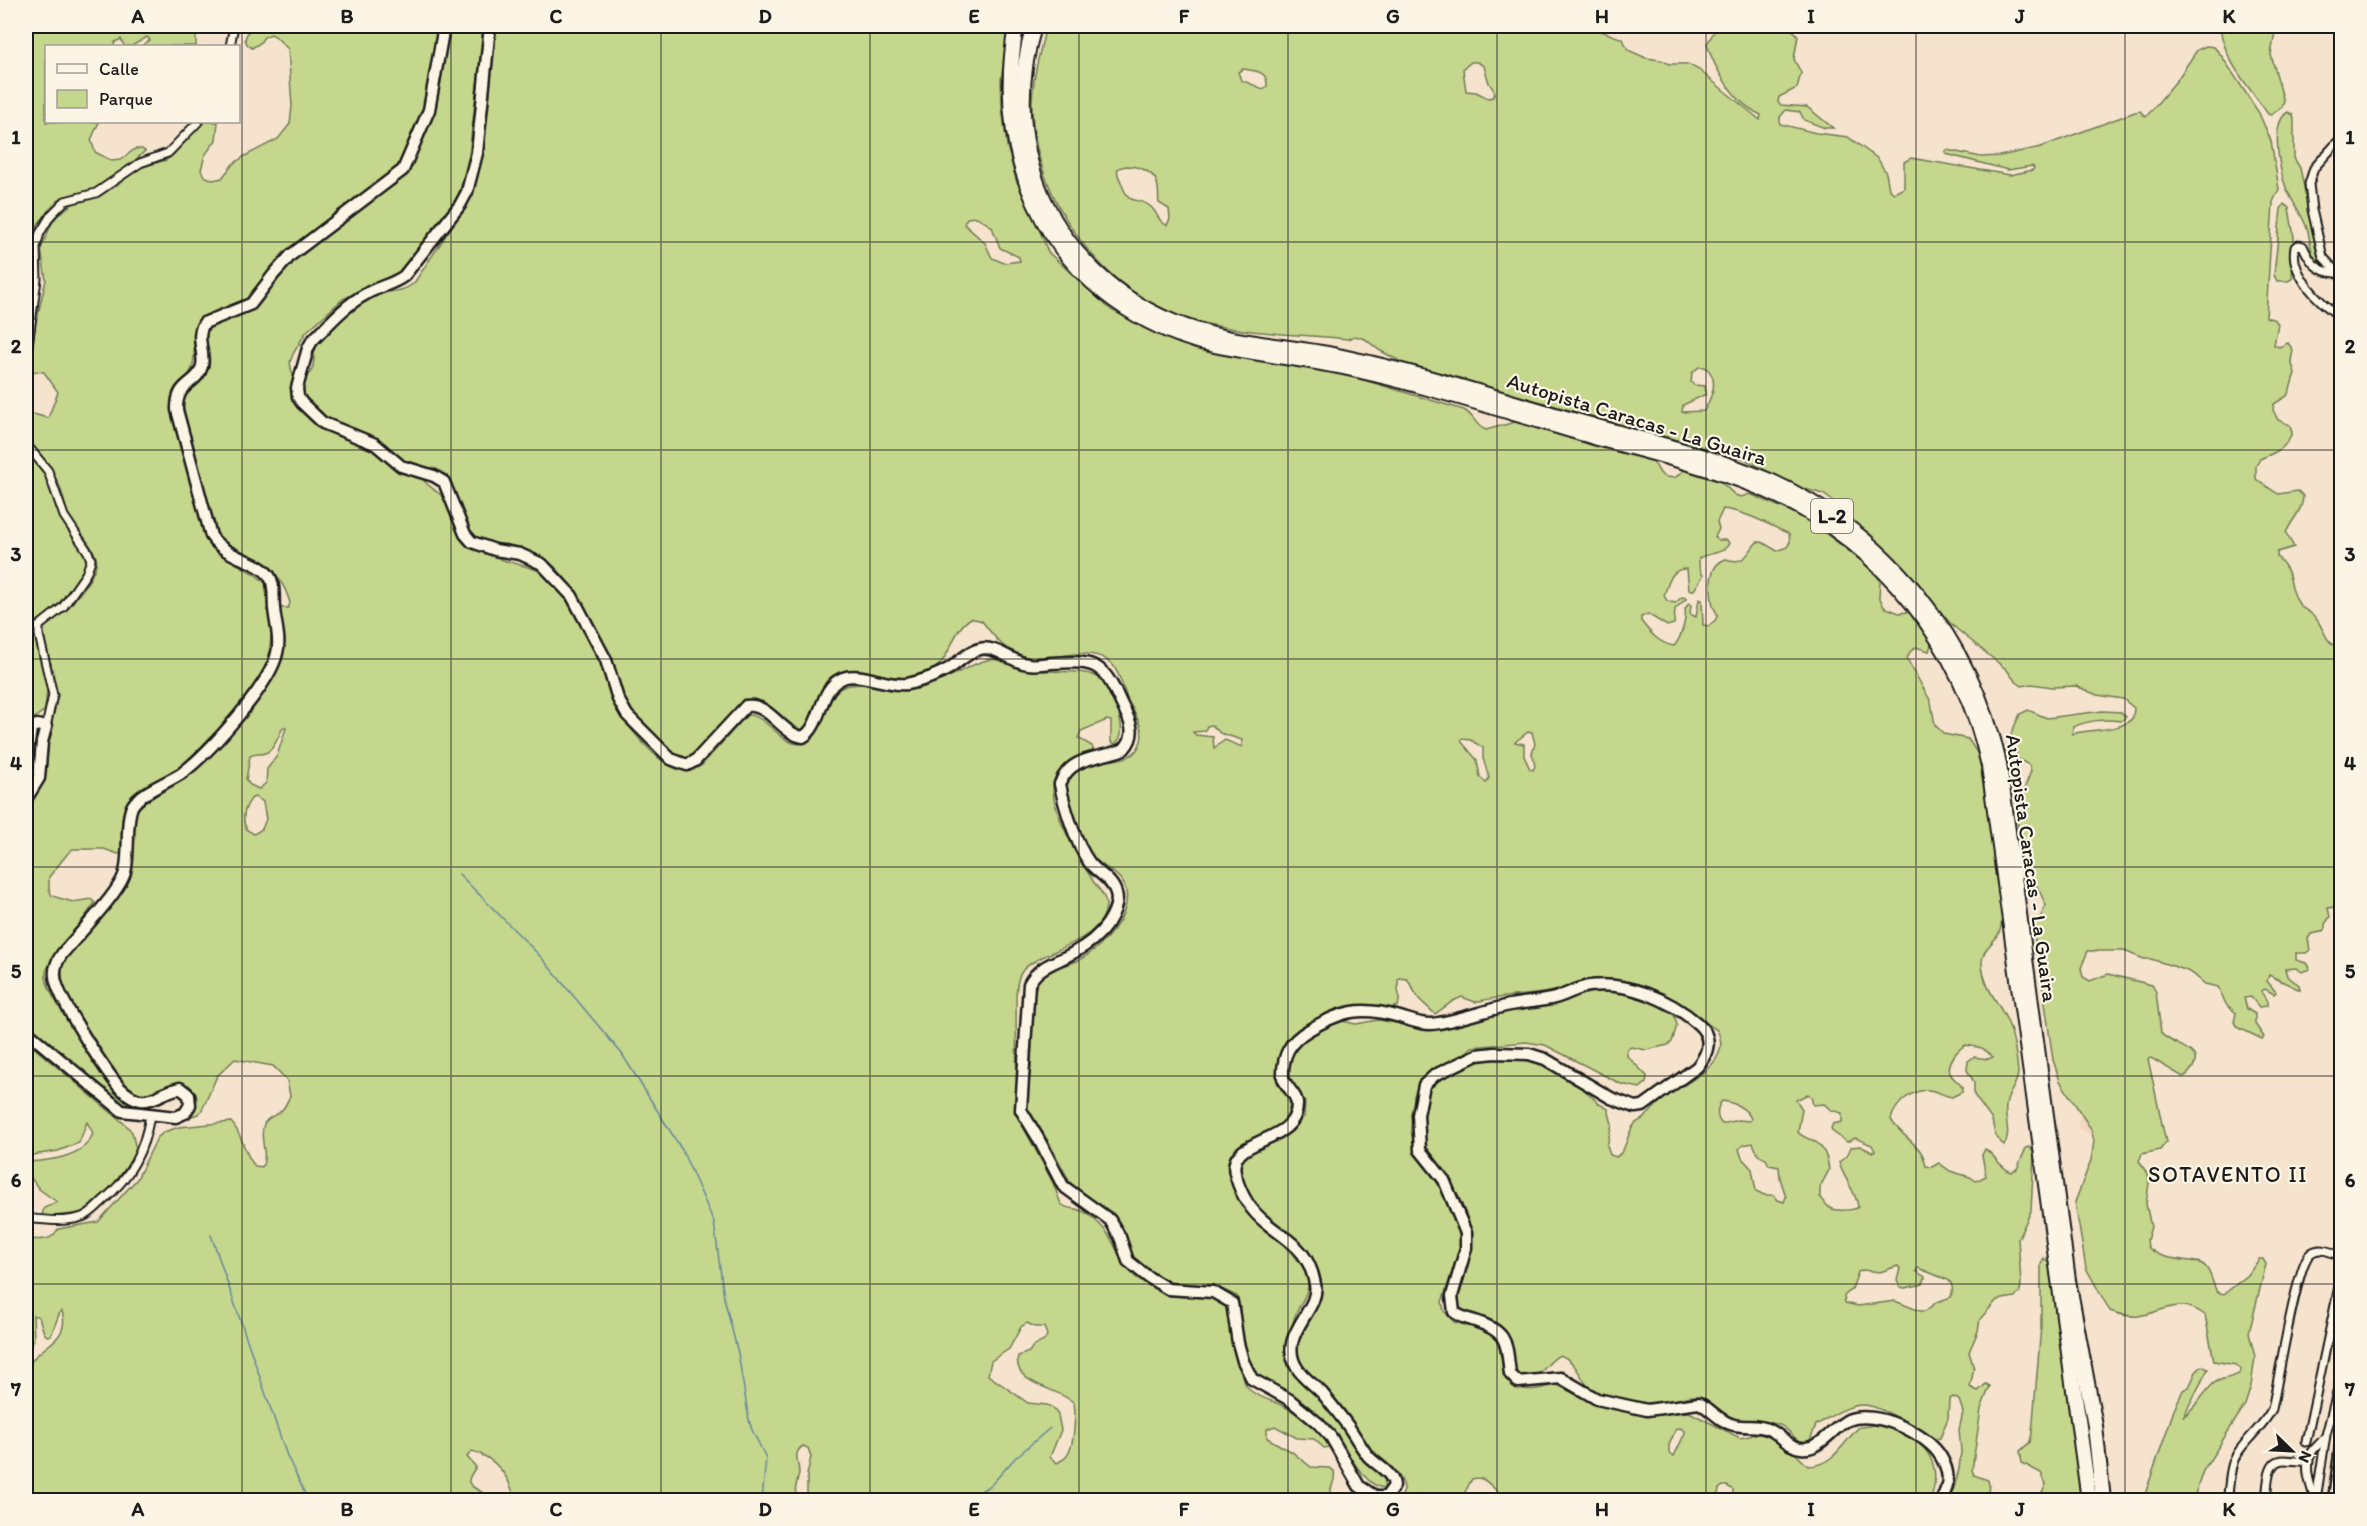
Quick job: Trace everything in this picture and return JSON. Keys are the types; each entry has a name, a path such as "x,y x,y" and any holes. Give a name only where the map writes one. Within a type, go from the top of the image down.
{"highway":[{"name":"Autopista Caracas - La Guaira","path":"1016,26 1011,65 1013,129 1017,153 1030,192 1047,228 1071,259 1102,291 1133,313 1159,327 1197,341 1344,367 1400,381 1738,479 1796,505 1837,532 1881,569 1914,606 1954,666 1978,723 1989,765 2090,1500"},
{"name":"Autopista Caracas - La Guaira","path":"1034,26 1023,71 1021,109 1027,151 1039,189 1055,222 1074,248 1108,283 1138,304 1174,323 1199,331 1380,366 1741,470 1800,496 1850,529 1894,569 1927,607 1954,645 1971,678 1988,720 1999,764 2066,1269 2095,1426 2103,1500"}],"main road":[{"path":"26,1031 118,1109 170,1118 181,1116 190,1106 189,1095 183,1089 177,1088 155,1099 144,1101 130,1096 119,1087 62,998 55,981 56,965 62,954 121,885 127,863 131,811 134,802 181,774 202,754 256,694 275,662 278,647 269,575 260,568 226,552 211,536 177,410 178,397 201,368 203,357 200,333 204,323 251,304 291,255 403,170 429,110 444,26"},
{"path":"490,26 477,153 465,198 405,276 357,299 320,333 308,348 299,381 298,397 323,423 375,444 401,466 434,476 444,482 465,534 472,542 495,550 528,556 548,569 572,597 606,660 618,699 625,711 667,756 676,762 687,765 696,761 746,706 754,705 795,734 803,736 811,730 827,693 842,678 853,677 907,684 940,673 979,649 990,649 1026,664 1086,663 1097,666 1106,673 1131,724 1131,740 1124,749 1089,757 1073,766 1060,784 1083,851 1093,867 1113,886 1116,892 1116,903 1110,920 1092,940 1072,954 1042,968 1029,984 1021,1110 1063,1186 1072,1195 1110,1220 1120,1237 1128,1261 1168,1289 1206,1290 1232,1303 1238,1343 1243,1361 1252,1379 1290,1400 1318,1423 1337,1446 1354,1479 1376,1497 1386,1497 1392,1490 1394,1482 1389,1474 1369,1457 1340,1415 1321,1391 1299,1371 1293,1360 1293,1338 1316,1293 1308,1262 1293,1241 1265,1223 1252,1209 1235,1175 1234,1162 1241,1152 1282,1132 1289,1125 1298,1105 1283,1078 1288,1048 1300,1035 1345,1012 1386,1013 1431,1024 1509,1005 1553,998 1582,988 1601,986 1653,996 1673,1006 1704,1030 1708,1041 1706,1055 1697,1067 1651,1101 1638,1107 1611,1098 1545,1059 1529,1054 1478,1055 1435,1075 1424,1085 1418,1115 1420,1150 1444,1180 1464,1225 1467,1239 1452,1296 1454,1312 1461,1317 1492,1327 1502,1335 1508,1348 1510,1374 1518,1382 1561,1378 1598,1399 1647,1410 1699,1403 1727,1422 1734,1425 1761,1426 1777,1433 1788,1443 1802,1448 1820,1442 1840,1425 1855,1418 1870,1418 1892,1423 1923,1438 1938,1453 1945,1466 1948,1480 1941,1500"},
{"path":"26,766 31,728 37,725 46,727 42,742 39,778 26,800"},
{"path":"2334,1500 2342,1439"}],"street":[{"path":"230,45 234,26"},
{"path":"26,360 37,279 36,247 40,233 51,215 65,201 96,193 140,163 168,153 197,123"},
{"path":"2339,275 2323,257 2312,210 2309,184 2314,168 2342,137"},
{"path":"2339,275 2322,271 2308,258 2303,246 2295,247 2295,265 2301,276 2322,302 2342,318"},
{"path":"26,444 48,471 64,516 91,560 86,574 63,607 39,626 53,695 46,727"},
{"path":"26,1218 51,1220 77,1218 92,1211 123,1182 135,1165 144,1145 150,1116"},
{"path":"2227,1500 2237,1454 2265,1423 2272,1409 2299,1280 2309,1255 2317,1250 2332,1252 2342,1260"},
{"path":"2306,1442 2342,1272"},
{"path":"2315,1500 2326,1435 2342,1374"},
{"path":"2315,1500 2307,1471 2311,1452 2326,1435"},
{"path":"2266,1500 2270,1469 2275,1464 2283,1460 2309,1461"}],"shaded area":[{"path":"2081,1113 2101,1140 2077,1128"}],"green space":[{"path":"1774,25 1785,27 1798,36 1794,59 1801,73 1797,88 1779,97 1778,102 1781,105 1807,107 1833,128 1825,128 1804,120 1800,112 1786,110 1780,117 1780,124 1816,133 1848,137 1878,159 1886,173 1889,189 1894,193 1904,188 1904,162 1911,158 2010,175 2033,170 2032,166 2008,170 1945,152 1947,150 1981,157 2000,156 2041,147 2135,112 2140,111 2146,117 2177,80 2197,50 2206,46 2214,47 2221,55 2259,113 2271,141 2279,189 2273,202 2266,317 2275,320 2278,324 2274,345 2279,347 2288,343 2293,350 2291,361 2295,373 2290,389 2287,396 2274,404 2273,410 2278,420 2290,425 2292,433 2282,447 2260,459 2256,466 2256,479 2278,494 2298,491 2303,496 2299,511 2286,533 2294,547 2277,552 2277,557 2286,567 2299,604 2314,616 2331,643 2341,647 2342,906 2328,908 2330,917 2325,924 2325,929 2311,934 2308,939 2310,950 2306,953 2296,953 2296,960 2306,963 2310,969 2302,972 2296,968 2285,969 2287,976 2299,985 2300,990 2269,975 2267,981 2276,992 2274,994 2265,989 2261,991 2267,1001 2267,1006 2259,1007 2251,997 2244,998 2247,1009 2255,1014 2255,1024 2264,1037 2262,1039 2239,1028 2234,1022 2236,1013 2226,1004 2218,987 2205,984 2185,970 2124,951 2088,951 2081,968 2083,977 2090,981 2108,974 2152,985 2156,992 2161,1033 2190,1051 2194,1056 2193,1067 2183,1077 2151,1058 2148,1059 2166,1142 2160,1150 2142,1154 2139,1161 2148,1175 2149,1183 2146,1204 2151,1227 2147,1240 2148,1247 2162,1256 2201,1263 2209,1272 2217,1292 2224,1294 2248,1275 2259,1259 2263,1259 2266,1264 2249,1333 2255,1357 2251,1386 2245,1405 2203,1471 2193,1500 2143,1500 2174,1410 2183,1390 2189,1387 2196,1372 2202,1366 2208,1369 2183,1417 2213,1384 2237,1375 2241,1370 2236,1365 2214,1361 2205,1315 2196,1309 2179,1306 2138,1316 2127,1316 2110,1311 2086,1268 2075,1202 2091,1160 2094,1141 2091,1129 2060,1081 2053,1060 2043,989 2043,964 2036,952 2034,934 2036,922 2046,905 2029,870 2017,818 2020,800 2031,771 2029,765 2018,759 2011,734 2020,714 2028,710 2047,718 2102,711 2121,712 2126,717 2121,721 2085,723 2073,727 2072,734 2122,725 2133,717 2134,708 2123,699 2097,695 2076,686 2052,687 2032,684 2022,686 2007,670 1953,626 1905,572 1830,499 1823,494 1794,486 1745,459 1407,365 1379,350 1365,339 1355,336 1348,339 1252,331 1214,325 1162,309 1132,291 1104,267 1080,239 1060,208 1045,175 1035,140 1032,96 1046,26 1256,26 1256,30 1260,26 1593,26 1595,29 1623,39 1628,50 1646,58 1661,60 1669,64 1688,64 1699,70 1760,120 1761,115 1743,103 1727,85 1715,65 1707,44 1715,30 1721,26","holes":["1471,62 1484,66 1489,83 1495,92 1493,97 1488,98 1476,92 1466,91 1463,69","1243,69 1260,72 1265,77 1267,86 1263,89 1241,80 1238,72","1136,167 1151,174 1157,182 1159,203 1169,209 1170,219 1167,225 1147,204 1128,196 1118,175 1118,168","1699,367 1705,367 1710,372 1714,383 1712,395 1704,411 1682,412 1683,405 1706,394 1705,386 1694,385 1691,382 1692,373"]},
{"path":"26,26 199,26 196,33 196,45 143,45 150,40 147,37 134,45 124,45 121,39 114,45 45,45 45,123 99,123 91,140 95,152 112,161 120,160 135,149 145,151 120,174 96,190 66,197 51,209 38,224 26,259"},
{"path":"250,26 484,26 469,155 454,205 400,273 343,299 306,332 290,362 292,373 298,376 310,373 315,350 320,340 348,312 377,294 398,291 414,283 467,204 471,193 493,26 1009,26 1001,80 1002,108 1007,146 1016,180 1048,252 1111,310 1160,335 1193,348 1344,374 1464,410 1486,430 1515,422 1558,431 1649,458 1665,477 1676,477 1684,470 1721,482 1735,495 1741,497 1750,494 1806,518 1878,574 1879,596 1884,607 1899,613 1908,612 1916,618 1932,642 1929,651 1916,647 1907,659 1931,702 1935,725 1944,734 1968,739 1978,754 2001,895 2000,932 1984,953 1982,965 1989,988 2008,1023 2018,1072 2006,1106 2008,1131 2004,1146 1995,1135 1992,1120 1974,1095 1974,1082 1967,1070 1968,1061 1974,1057 1988,1059 1993,1057 1982,1048 1966,1045 1951,1062 1951,1075 1962,1087 1962,1092 1952,1097 1931,1090 1916,1092 1900,1103 1891,1119 1921,1152 1926,1166 1932,1167 1939,1163 1950,1171 1976,1181 1986,1176 1982,1155 1985,1149 2011,1172 2017,1169 2026,1148 2030,1147 2034,1154 2031,1211 2018,1239 2020,1292 2015,1297 1997,1300 1980,1319 1978,1331 1969,1352 1974,1368 1970,1387 1978,1391 1986,1384 1990,1386 1981,1409 1972,1470 1974,1475 1988,1480 1988,1493 2000,1500 1946,1500 1954,1488 1961,1451 1959,1430 1963,1412 1959,1400 1953,1397 1949,1400 1948,1418 1940,1438 1935,1439 1880,1409 1863,1405 1845,1409 1816,1425 1810,1440 1805,1443 1780,1425 1768,1422 1743,1422 1731,1418 1701,1397 1686,1397 1650,1405 1597,1393 1587,1386 1572,1363 1560,1355 1537,1375 1525,1378 1517,1376 1512,1343 1501,1328 1458,1310 1457,1304 1470,1256 1472,1237 1469,1222 1454,1188 1441,1167 1426,1153 1423,1145 1425,1098 1436,1080 1469,1063 1492,1058 1523,1060 1550,1067 1574,1081 1608,1109 1612,1124 1607,1146 1610,1155 1616,1157 1622,1151 1635,1124 1665,1097 1705,1071 1719,1053 1721,1042 1717,1030 1653,991 1625,981 1613,980 1588,983 1557,991 1475,1002 1462,997 1435,1014 1419,999 1407,979 1399,978 1398,1006 1383,1008 1358,1006 1334,1011 1295,1032 1287,1042 1284,1052 1289,1096 1286,1118 1275,1130 1251,1139 1237,1148 1232,1155 1230,1169 1234,1184 1244,1200 1305,1270 1308,1286 1295,1315 1293,1330 1310,1316 1320,1301 1322,1284 1319,1274 1313,1258 1304,1246 1269,1219 1254,1204 1245,1190 1238,1167 1245,1154 1286,1135 1304,1117 1305,1102 1291,1082 1289,1074 1293,1050 1306,1037 1342,1021 1356,1024 1378,1020 1430,1028 1596,989 1625,991 1666,1006 1674,1014 1677,1025 1672,1042 1668,1045 1646,1050 1631,1047 1627,1049 1627,1056 1647,1076 1646,1083 1640,1088 1621,1084 1545,1045 1526,1042 1472,1047 1462,1056 1429,1072 1418,1086 1414,1096 1411,1129 1415,1149 1445,1194 1460,1231 1460,1247 1442,1302 1444,1311 1454,1322 1488,1330 1500,1339 1509,1382 1515,1386 1532,1390 1557,1385 1589,1401 1644,1414 1689,1412 1740,1438 1759,1434 1769,1436 1794,1452 1808,1466 1817,1465 1831,1458 1859,1427 1886,1426 1911,1437 1931,1459 1935,1478 1930,1500 1733,1500 1733,1490 1723,1486 1719,1489 1717,1500 1526,1500 1502,1494 1482,1479 1477,1478 1472,1479 1464,1494 1458,1496 1419,1494 1414,1500 1398,1500 1404,1486 1397,1472 1369,1446 1346,1412 1327,1391 1365,1461 1385,1480 1384,1488 1376,1486 1361,1473 1335,1435 1314,1412 1296,1397 1263,1381 1254,1372 1242,1342 1237,1296 1213,1285 1170,1284 1135,1260 1127,1245 1124,1230 1114,1214 1075,1189 1026,1107 1031,1066 1034,997 1039,980 1057,967 1088,955 1114,930 1125,909 1127,898 1125,887 1118,876 1095,860 1086,850 1066,788 1074,774 1083,766 1127,757 1136,751 1141,741 1142,731 1112,664 1103,657 1092,654 1027,659 1007,649 982,621 971,618 958,631 941,662 923,675 903,679 853,670 834,674 823,687 804,732 794,731 758,701 743,699 698,755 689,760 662,745 632,711 621,691 611,661 597,631 574,591 556,568 544,558 514,546 502,544 491,547 489,551 499,559 540,571 560,590 598,654 613,700 621,715 653,753 671,767 680,770 691,770 702,765 747,715 762,720 788,741 803,743 818,731 834,695 840,688 850,685 865,684 918,689 978,663 993,659 1045,671 1084,673 1096,676 1105,682 1113,693 1118,709 1121,728 1118,740 1115,744 1111,742 1111,721 1107,720 1081,731 1078,738 1092,746 1094,752 1064,768 1056,776 1053,786 1054,799 1064,829 1106,904 1103,917 1095,928 1071,944 1032,963 1023,970 1020,976 1016,996 1017,1115 1053,1183 1061,1204 1091,1216 1113,1242 1123,1263 1133,1275 1165,1294 1211,1298 1226,1307 1238,1364 1251,1391 1305,1419 1318,1429 1329,1447 1324,1448 1314,1439 1297,1438 1275,1426 1267,1429 1267,1438 1292,1452 1311,1467 1329,1468 1334,1471 1331,1500 1159,1500 1162,1496 1159,1494 1153,1500 800,1500 512,1500 514,1497 512,1489 504,1474 494,1462 472,1451 467,1457 476,1467 469,1482 472,1487 482,1492 485,1500 26,1500 26,1372 33,1359 60,1335 64,1320 62,1311 51,1335 47,1336 39,1317 33,1315 34,1339 26,1358 26,1239 44,1239 52,1236 58,1229 98,1222 137,1179 157,1138 164,1132 179,1127 231,1122 251,1161 255,1166 262,1167 264,1156 262,1129 269,1118 282,1110 290,1096 287,1080 273,1066 235,1059 217,1076 202,1110 192,1116 197,1099 189,1085 178,1084 158,1094 139,1096 103,1069 148,1106 146,1109 130,1109 117,1102 26,1026 26,807 45,781 55,703 51,663 46,658 43,662 47,689 45,710 26,724 26,412 48,418 58,392 44,372 29,371 36,322 46,280 41,249 57,216 72,204 100,196 142,167 166,160 202,123 218,123 216,140 205,155 201,170 204,176 213,180 222,178 233,164 245,156 278,139 290,124 292,106 288,49 271,34 252,48 245,39","holes":["977,217 992,227 1000,248 1019,257 1020,261 1004,263 992,258 985,243 964,224 967,218","258,288 267,289 264,299 258,306 214,325 207,331 206,341 210,359 208,369 185,393 177,426 172,408 173,392 188,376 192,368 194,333 198,322 242,303","423,467 436,469 445,474 451,483 454,495 449,503 421,476 419,471","56,479 68,514 96,557 96,564 88,582 65,610 52,621 47,615 75,586 85,568 86,559 84,551 58,510 50,487 51,481","1723,509 1749,516 1789,534 1790,542 1787,547 1777,551 1762,542 1757,542 1742,559 1738,561 1726,559 1720,562 1711,579 1713,606 1717,613 1716,620 1709,626 1703,625 1702,600 1699,599 1696,617 1690,614 1691,605 1689,603 1685,609 1684,623 1677,643 1674,646 1664,643 1648,630 1641,621 1641,617 1648,614 1667,626 1674,624 1675,609 1687,598 1682,597 1675,603 1667,601 1664,595 1669,581 1677,571 1687,569 1689,590 1694,590 1703,576 1699,558 1724,550 1729,543 1727,540 1719,540 1715,537 1719,529 1717,522","212,544 250,558 270,569 285,589 290,603 288,608 279,608 284,646 279,667 269,685 256,701 178,781 138,807 132,857 123,891 65,958 62,968 62,978 69,998 91,1036 92,1040 85,1044 51,993 46,973 95,903 91,899 73,902 52,896 49,889 49,877 73,849 104,849 118,854 122,853 137,795 183,767 207,744 245,700 268,663 272,629 265,583 256,575 220,554","1212,725 1220,733 1242,740 1242,747 1225,740 1214,748 1213,737 1196,735 1193,732 1205,731 1207,726","283,728 286,728 277,756 267,769 266,783 259,789 250,785 246,780 250,756 263,754 274,746","1528,732 1532,732 1535,744 1532,753 1535,766 1533,770 1530,769 1524,756 1524,744 1515,742","1462,739 1471,740 1483,748 1483,758 1489,778 1486,783 1480,777 1477,760 1461,741","256,797 263,802 266,819 262,829 254,834 247,830 244,822 244,814 252,798","1808,1094 1813,1105 1824,1104 1831,1110 1842,1113 1842,1122 1833,1124 1831,1128 1833,1132 1847,1142 1855,1138 1872,1145 1875,1151 1872,1152 1860,1146 1851,1147 1847,1156 1839,1162 1858,1207 1848,1210 1832,1209 1820,1197 1820,1187 1829,1170 1827,1158 1819,1145 1798,1132 1802,1109 1796,1100","1722,1101 1739,1106 1749,1115 1750,1121 1738,1120 1722,1124 1718,1116","1753,1143 1758,1155 1766,1159 1769,1165 1779,1167 1786,1197 1784,1202 1778,1200 1774,1195 1764,1195 1756,1191 1752,1169 1742,1158 1739,1149 1743,1145","1898,1266 1900,1269 1897,1280 1900,1287 1905,1288 1923,1284 1925,1277 1916,1271 1918,1268 1948,1280 1951,1284 1951,1297 1937,1302 1925,1311 1895,1301 1858,1306 1845,1303 1844,1296 1852,1289 1858,1272 1863,1270 1880,1272","1027,1323 1035,1327 1044,1327 1047,1335 1044,1341 1033,1346 1029,1352 1018,1356 1018,1366 1029,1380 1074,1403 1073,1440 1066,1457 1057,1463 1050,1457 1061,1430 1058,1415 1053,1408 1028,1403 988,1375 991,1361 1009,1349 1021,1327","1680,1428 1685,1433 1674,1456 1669,1452 1669,1445 1676,1429","803,1446 808,1448 811,1457 807,1475 807,1494 800,1500 795,1490 799,1473 797,1455"]},
{"path":"2220,26 2276,26 2271,55 2284,102 2282,107 2271,115 2231,62"},
{"path":"2288,112 2293,115 2294,158 2300,168 2320,263 2314,259 2307,228 2287,190 2282,172 2277,137 2282,118"},
{"path":"2284,204 2289,208 2294,237 2292,279 2277,281 2274,275 2281,209"},
{"path":"35,732 37,735 34,778 26,792 26,777"},
{"path":"26,1041 132,1132 136,1149 134,1158 120,1179 82,1213 44,1217 42,1215 44,1208 57,1202 39,1189 31,1178 26,1178 26,1162 44,1161 74,1153 89,1141 93,1133 87,1122 79,1143 58,1151 26,1156"},
{"path":"2044,1258 2050,1264 2082,1500 2018,1500 2027,1496 2040,1498 2046,1484 2041,1473 2022,1463 2020,1451 2030,1442 2032,1433 2041,1326 2041,1264"}],"waterway":[{"path":"459,874 540,956 622,1054 682,1150 714,1222 724,1298 738,1353 749,1420 766,1458 762,1500"},
{"path":"218,1255 211,1235 287,1456 308,1500"},
{"path":"965,1500 991,1485 1015,1458 1050,1428"}],"district":[{"name":"SOTAVENTO II","path":"2228,1174"}]}
